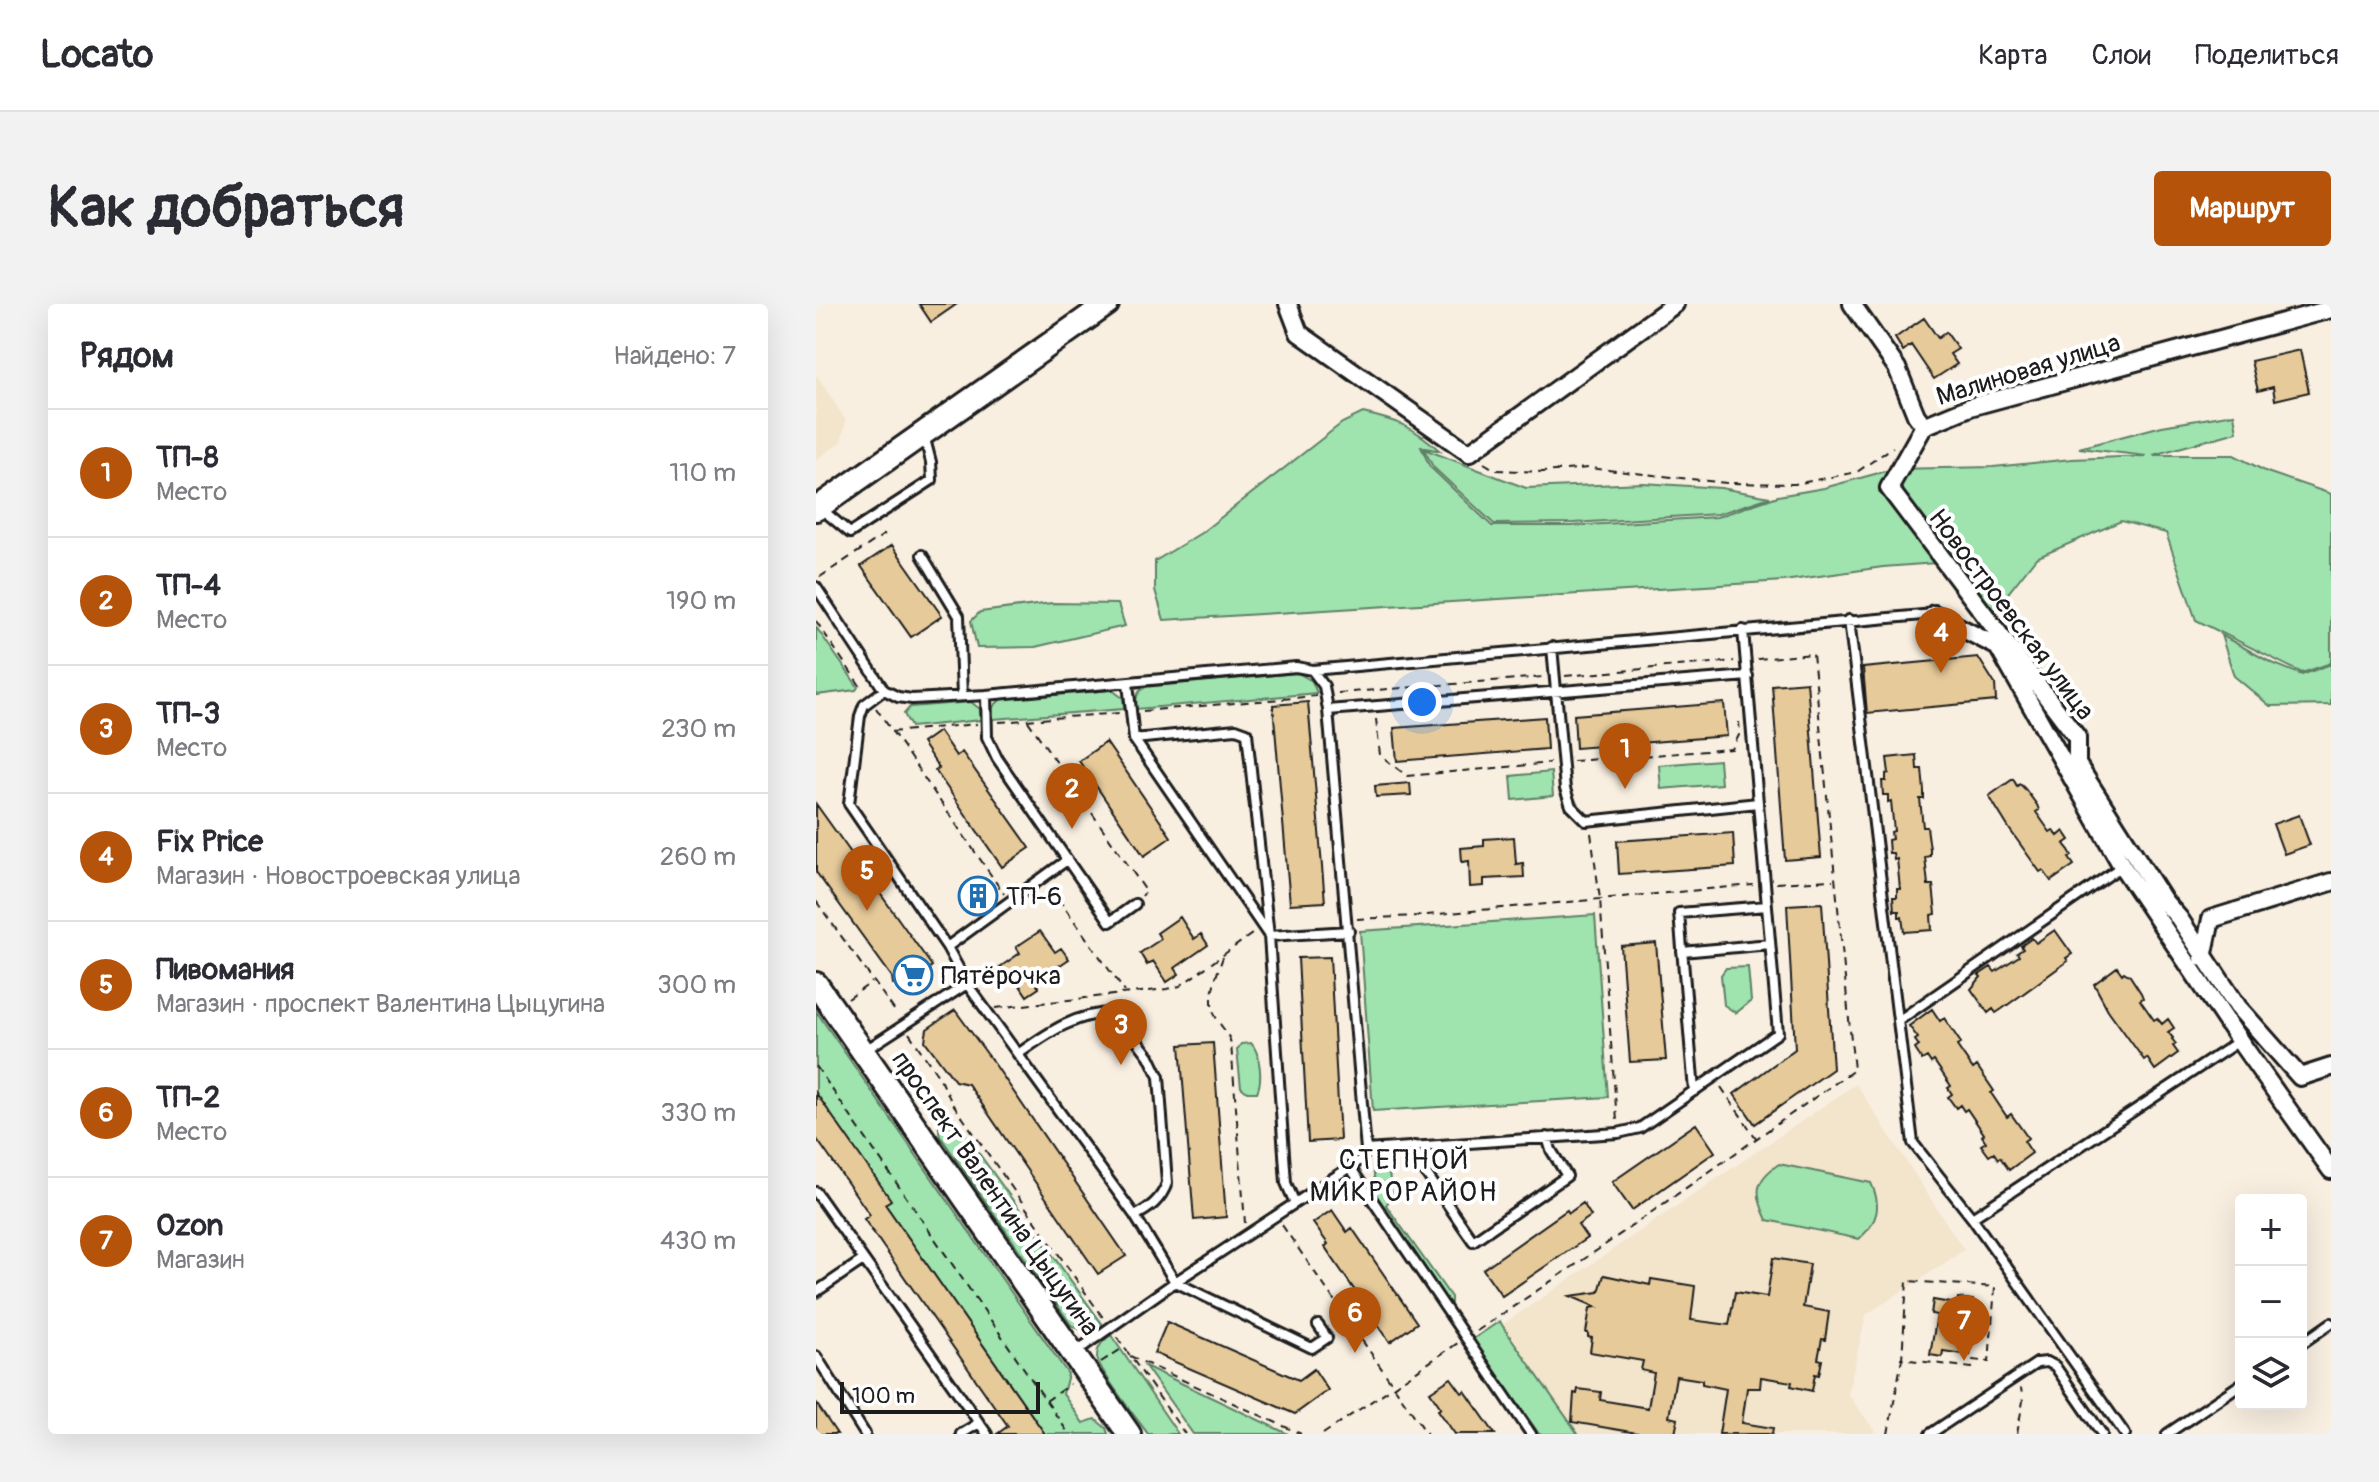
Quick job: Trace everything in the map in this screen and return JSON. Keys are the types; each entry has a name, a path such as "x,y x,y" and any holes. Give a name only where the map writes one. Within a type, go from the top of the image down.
{"main road":[{"path":"817,508 1107,304"},
{"name":"проспект Валентина Цыцугина","path":"816,984 1129,1434"}],"street":[{"path":"1288,304 1299,333 1469,453 1675,304"},
{"path":"1852,304 1897,368 1916,415 1924,426"},
{"name":"Малиновая улица","path":"1924,426 1970,407 2331,309"},
{"name":"Новостроевская улица","path":"1924,426 1889,488 2077,737 2077,764 2156,890 2179,918 2238,1007 2300,1077 2331,1067"},
{"path":"1934,614 1998,647 2122,866 2331,1170"},
{"path":"2203,958 2211,919 2331,882"}],"lane":[{"path":"817,508 850,533 932,480 931,462 923,433"},
{"path":"922,555 959,616 962,696"},
{"path":"816,587 884,690 912,699 1296,667 1312,670 1934,614"},
{"path":"1849,620 1913,1143 1972,1218 2125,1434"},
{"path":"1366,1150 1618,1133 1640,1128 1778,1033 1743,630"},
{"path":"1552,647 1565,789 1571,806 1586,821 1758,803"},
{"path":"1074,1354 1175,1282 1277,1216 1294,1201 1362,1159 1366,1150 1328,710 1324,686 1312,670"},
{"path":"1328,710 1748,676"},
{"path":"1128,683 1134,739 1269,936"},
{"path":"884,690 869,699 860,716 849,804 947,947 967,984 1135,1216 1175,1282 1312,1348 1327,1338 1318,1325"},
{"path":"986,695 987,737 997,758 1110,922 1135,904"},
{"path":"1134,739 1236,729 1247,733 1269,936 1286,1183 1294,1201"},
{"path":"947,947 1067,860"},
{"path":"1898,1021 2122,866"},
{"path":"1694,1091 1679,913 1767,906"},
{"path":"1269,936 1349,931"},
{"path":"1682,952 1770,944"},
{"path":"863,1052 967,984"},
{"path":"1018,1054 1058,1026 1096,1013 1116,1013 1149,1056 1159,1077 1167,1183 1163,1196 1135,1216"},
{"path":"1972,1218 2240,1040"},
{"path":"1414,1146 1421,1166 1473,1241 1567,1176 1547,1137"},
{"path":"1350,1167 1531,1434"},
{"path":"816,1192 987,1434"},
{"path":"816,1292 863,1260"},
{"path":"2307,1340 2331,1323"},
{"path":"816,1356 865,1434"},
{"path":"1930,1434 2014,1377 2037,1363 2047,1362 2055,1366 2102,1434"},
{"path":"2167,1434 2235,1388"},
{"path":"961,1434 979,1423"}],"path":[{"path":"1469,453 1496,470 1543,472 1589,468 1727,483 1795,484 1857,472 1902,441"},
{"path":"816,580 885,534"},
{"path":"816,621 1010,901"},
{"path":"1027,720 1146,891 1135,904"},
{"path":"1586,821 1592,835 1600,899 1618,1133"},
{"path":"1043,877 1126,993"},
{"path":"1323,1434 1395,1388 1854,1070 1834,880 1416,916 1348,919"},
{"path":"816,901 904,1024 951,1101 1185,1434"},
{"path":"985,1009 1180,986 1263,926"},
{"path":"1224,954 1212,1003 1216,1018 1231,1044 1246,1236"},
{"path":"833,1009 873,981"},
{"path":"816,1066 1069,1434"},
{"path":"1721,1087 1757,1139"},
{"path":"1277,1216 1427,1434"},
{"path":"1888,1434 1902,1359 1907,1281 1995,1287 1989,1362 1973,1360 1972,1368 1902,1359"},
{"path":"1129,1355 1301,1434"},
{"path":"2014,1377 2024,1392 2017,1434"}],"shaded area":[{"path":"816,374 846,421 841,442 816,460"},
{"path":"1856,1084 1964,1250 1866,1315 1848,1394 1875,1431 1870,1434 1578,1434 1502,1325"}],"green space":[{"path":"1363,413 1404,426 1440,451 1421,447 1430,467 1492,526 1571,526 1717,517 1778,496 1824,488 1893,469 1993,467 2146,456 2079,448 2162,426 2234,414 2237,432 2153,455 2234,455 2267,472 2331,494 2331,663 2302,673 2196,620 2166,533 2121,521 2036,558 1986,621 1963,561 1883,567 1784,581 1164,620 1155,590 1155,561 1201,533 1342,423"},
{"path":"1424,449 1526,488 1643,483 1721,488 1770,497 1718,514 1573,523 1494,524 1433,467"},
{"path":"1052,603 1118,604 1125,626 1035,647 977,648 971,621 980,612"},
{"path":"816,627 858,687 856,690 816,695"},
{"path":"2221,635 2270,662 2302,675 2331,664 2331,705 2270,706 2234,676"},
{"path":"1298,673 1312,681 1317,693 1136,709 1137,695 1147,686"},
{"path":"1112,690 1123,698 1124,709 993,719 993,707 1001,699"},
{"path":"971,702 980,709 981,720 911,727 904,714 910,707"},
{"path":"1719,760 1721,784 1661,789 1659,765"},
{"path":"1551,772 1553,796 1513,800 1511,776"},
{"path":"1595,915 1608,1097 1373,1111 1360,931"},
{"path":"1748,967 1751,1001 1736,1013 1724,1005 1721,975 1726,968"},
{"path":"816,1011 1068,1374 1063,1394 1083,1423 1095,1419 1106,1428 1108,1434 1041,1434 1043,1432 885,1204 890,1200 816,1093"},
{"path":"1251,1043 1260,1066 1257,1092 1247,1092 1241,1087 1237,1050 1241,1044"},
{"path":"949,1112 1103,1325 1087,1330 1071,1325 940,1136 940,1122"},
{"path":"1382,1157 1388,1164 1392,1197 1386,1205 1451,1297 1451,1303 1447,1302 1376,1201 1373,1162"},
{"path":"1779,1164 1871,1183 1877,1206 1874,1220 1859,1239 1767,1220 1760,1203 1759,1189 1764,1176"},
{"path":"1500,1321 1578,1434 1539,1434 1473,1339"},
{"path":"1111,1335 1178,1434 1148,1434 1111,1383 1097,1357 1101,1344"},
{"path":"1145,1366 1288,1434 1193,1434"}],"building":[{"path":"919,304 957,304 931,322"},
{"path":"1924,318 1938,338 1946,332 1958,349 1950,354 1957,364 1934,379 1911,345 1903,351 1895,338"},
{"path":"2300,350 2309,392 2275,400 2273,387 2258,391 2251,361"},
{"path":"892,545 942,616 911,637 861,566"},
{"path":"1978,657 1995,684 1996,701 1867,713 1863,668"},
{"path":"1807,682 1821,857 1785,860 1772,685"},
{"path":"1308,702 1325,902 1290,904 1273,705"},
{"path":"1724,703 1727,736 1576,748 1574,715"},
{"path":"1545,717 1547,749 1397,761 1394,728"},
{"path":"939,731 956,756 962,752 1030,848 1002,867 935,770 939,768 922,743"},
{"path":"1106,742 1171,837 1144,856 1079,761"},
{"path":"1916,755 1917,769 1922,769 1924,799 1920,799 1923,827 1927,827 1930,849 1930,856 1925,857 1928,885 1933,885 1936,914 1931,915 1932,930 1904,932 1902,917 1899,917 1899,911 1894,911 1893,897 1897,897 1897,889 1900,889 1897,859 1894,860 1893,853 1889,853 1888,840 1892,839 1891,832 1894,831 1891,801 1888,802 1888,795 1883,795 1882,781 1886,781 1886,774 1889,773 1887,758"},
{"path":"2013,779 2037,805 2039,810 2036,812 2050,832 2053,830 2058,836 2064,831 2070,840 2064,844 2074,865 2051,881 2043,870 2040,872 1989,796"},
{"path":"1410,783 1411,795 1376,797 1375,786"},
{"path":"816,804 932,966 903,988 893,984 892,977 816,872"},
{"path":"2299,815 2310,845 2284,854 2273,824"},
{"path":"1733,833 1735,866 1619,874 1617,841"},
{"path":"1514,837 1516,864 1523,863 1524,877 1484,879 1484,886 1470,887 1469,861 1462,862 1461,848 1484,846 1484,839"},
{"path":"1822,903 1833,1069 1755,1124 1734,1094 1795,1049 1787,905"},
{"path":"1180,917 1194,939 1201,934 1208,945 1175,968 1179,974 1167,982 1153,961 1147,965 1140,953 1161,939 1157,933"},
{"path":"2055,930 2072,954 2066,958 2068,961 1996,1013 1993,1009 1988,1013 1971,989 1981,977 1979,975 1991,967 1995,972 2019,956 2017,953 2023,949 2021,946 2032,938 2036,943"},
{"path":"1040,931 1055,952 1061,948 1069,959 1035,982 1039,988 1027,996 1013,975 1008,978 1000,967 1020,953 1016,947"},
{"path":"1656,943 1666,1060 1630,1062 1621,946"},
{"path":"1330,957 1340,1140 1308,1142 1298,958"},
{"path":"2117,967 2122,974 2124,972 2130,976 2141,993 2143,998 2140,1000 2154,1020 2157,1018 2162,1024 2168,1019 2174,1028 2168,1032 2178,1053 2155,1070 2147,1058 2144,1060 2108,1010 2094,984"},
{"path":"1932,1009 1940,1021 1944,1018 1961,1043 1957,1046 1973,1069 1977,1066 2007,1117 2011,1114 2028,1138 2024,1141 2032,1153 2009,1170 2000,1157 1998,1159 1994,1153 1989,1156 1981,1145 1986,1142 1982,1136 1984,1134 1967,1109 1964,1111 1960,1105 1956,1108 1948,1097 1952,1094 1948,1088 1951,1086 1934,1061 1931,1063 1927,1057 1922,1060 1915,1049 1919,1046 1915,1040 1918,1038 1909,1026"},
{"path":"955,1010 1126,1256 1098,1274 968,1084 955,1081 925,1041 927,1029"},
{"path":"1213,1043 1226,1217 1194,1220 1180,1045"},
{"path":"816,1093 891,1200 885,1204 1045,1434 997,1434 1008,1426 864,1219 870,1215 816,1138"},
{"path":"1696,1124 1715,1152 1632,1210 1612,1182"},
{"path":"1583,1203 1591,1216 1578,1225 1587,1238 1502,1296 1483,1269 1567,1210 1569,1213"},
{"path":"1332,1210 1347,1232 1352,1228 1417,1323 1390,1342 1325,1247 1328,1244 1313,1223"},
{"path":"1773,1258 1810,1264 1803,1307 1829,1312 1825,1340 1822,1339 1818,1359 1822,1360 1819,1375 1815,1374 1812,1391 1791,1386 1792,1382 1761,1377 1760,1388 1747,1388 1742,1423 1773,1428 1772,1434 1719,1434 1726,1389 1702,1384 1702,1380 1676,1376 1669,1417 1678,1419 1675,1434 1643,1434 1572,1422 1574,1393 1577,1394 1578,1389 1601,1392 1600,1400 1648,1408 1654,1373 1641,1370 1643,1361 1590,1352 1592,1338 1586,1333 1590,1308 1596,1307 1570,1296 1599,1292 1604,1275 1650,1285 1651,1279 1695,1286 1691,1320 1729,1325 1735,1292 1767,1297"},
{"path":"1958,1298 1973,1300 1969,1324 1974,1325 1970,1355 1943,1351 1942,1357 1930,1355 1937,1315 1931,1314 1933,1300 1957,1304"},
{"path":"1167,1322 1299,1380 1314,1369 1328,1390 1295,1414 1154,1353"},
{"path":"1451,1378 1462,1393 1465,1391 1495,1434 1455,1434 1430,1392"},
{"path":"816,1403 837,1434 816,1434"}],"place":[{"name":"Fix Price","path":"1941,673"},
{"name":"ТП-8","path":"1625,789"},
{"name":"ТП-4","path":"1072,829"},
{"name":"ТП-6","path":"978,896"},
{"name":"Пивомания","path":"867,911"},
{"name":"Пятёрочка","path":"913,975"},
{"name":"ТП-3","path":"1121,1065"},
{"name":"ТП-2","path":"1355,1353"},
{"name":"Ozon","path":"1964,1361"}],"district":[{"name":"СТЕПНОЙ МИКРОРАЙОН","path":"1404,1175"}]}
